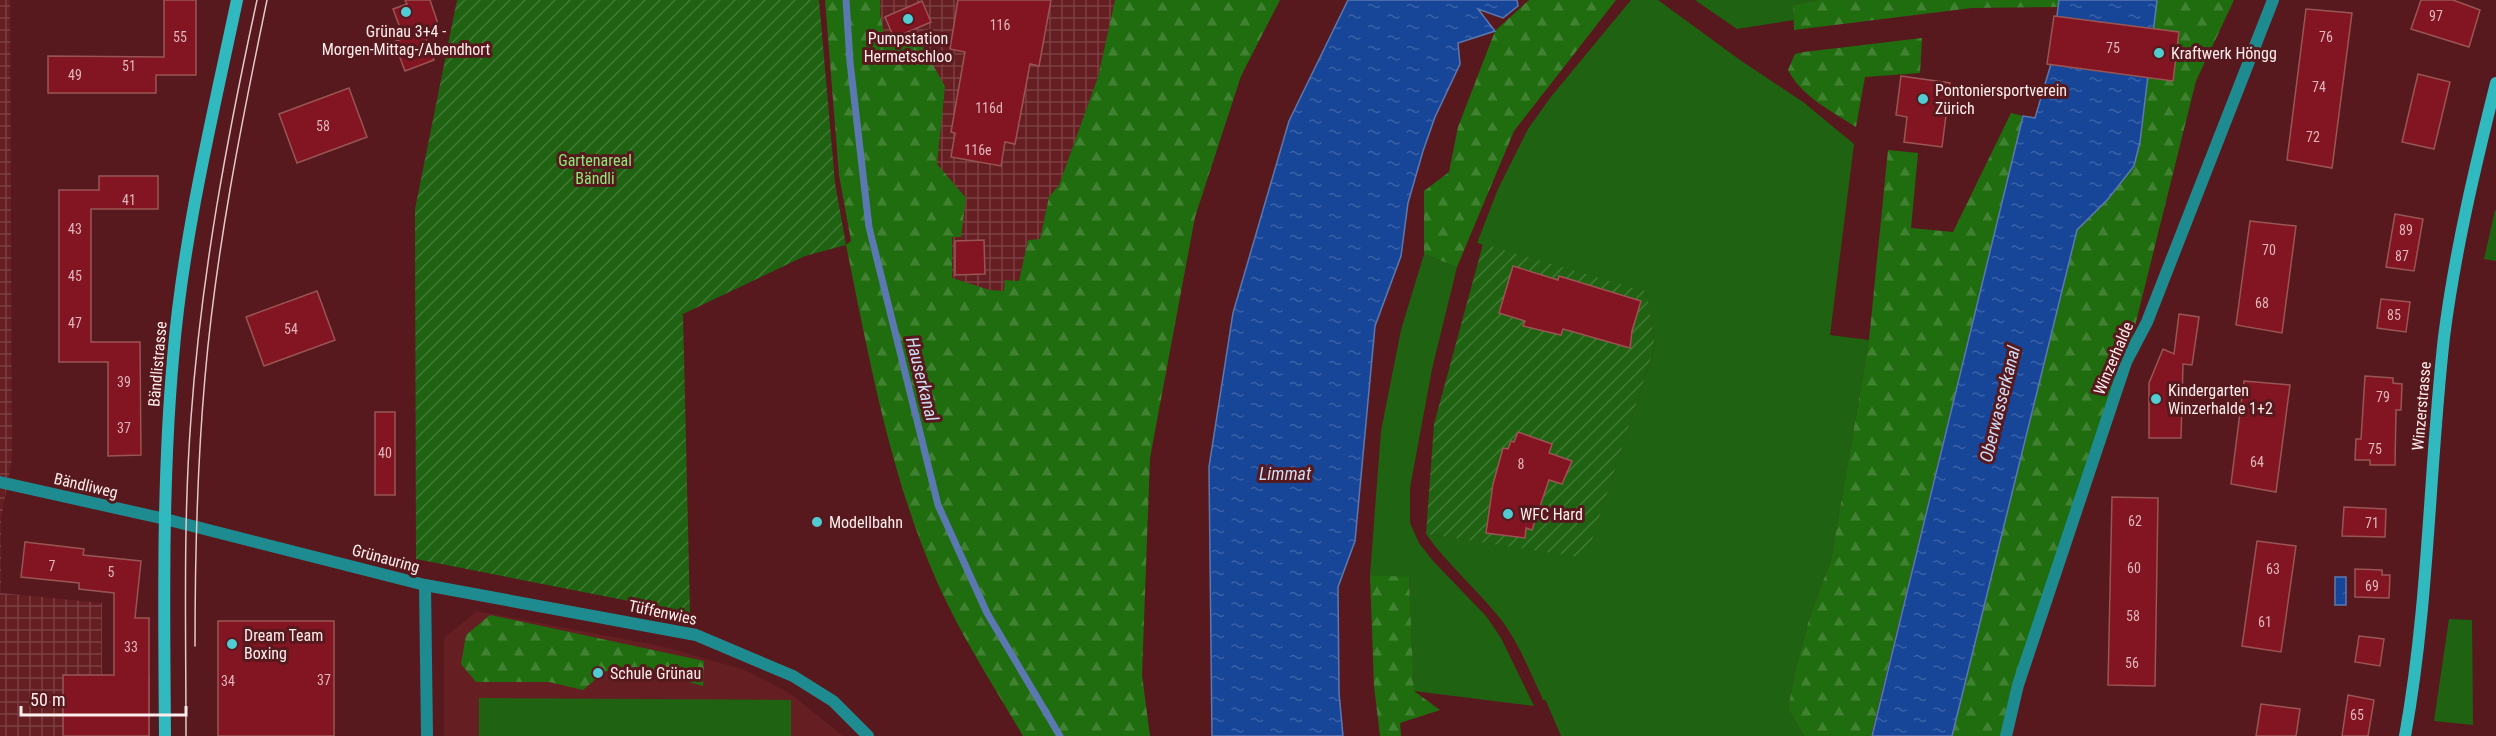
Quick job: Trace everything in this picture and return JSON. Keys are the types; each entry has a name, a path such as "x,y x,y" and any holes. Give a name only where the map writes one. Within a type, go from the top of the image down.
{"street":[{"name":"Bändlistrasse","path":"165,736 165,519 173,357 182,280 194,209 237,0"},
{"name":"Winzerhalde","path":"2006,736 2018,685 2126,362 2147,322 2273,0"},
{"name":"Winzerstrasse","path":"2406,736 2428,544 2434,443 2445,335 2469,188 2496,83"},
{"name":"Bändliweg","path":"0,482 165,519"},
{"name":"Grünauring","path":"165,519 426,585 427,736"},
{"name":"Tüffenwies","path":"426,585 696,635 793,676 833,701 868,736"}],"shaded area":[{"path":"0,0 10,0 12,459 1,519 1,593 102,603 102,675 150,676 150,736 0,736"},
{"path":"880,0 1115,0 1098,77 1059,185 1049,197 1040,239 1028,241 1019,281 1005,291 990,291 952,278 952,237 966,198 936,164 945,87 886,44 880,14"},
{"name":"Schule Grünau","path":"477,611 661,646 745,670 791,694 843,736 444,736 444,638"}],"green space":[{"name":"Gartenareal Bändli","path":"457,0 819,0 835,183 846,245 805,256 683,314 690,613 416,559 415,209"},
{"path":"825,0 880,0 880,14 886,43 918,37 945,87 937,164 966,198 961,237 952,237 952,278 990,290 1004,291 1005,280 1019,281 1028,240 1040,239 1049,197 1059,185 1098,77 1115,0 1280,0 1241,76 1195,217 1150,458 1142,675 1150,736 1023,736 965,638 929,562 912,519 886,429 846,245 851,241 839,175"},
{"path":"1529,0 1616,0 1514,131 1457,267 1424,254 1424,191 1449,172 1458,127 1495,31"},
{"path":"1631,0 1658,0 1740,60 1803,102 1854,144 1830,335 1869,340 1831,560 1810,615 1788,709 1804,736 1561,736 1546,701 1542,699 1524,658 1503,622 1426,534 1586,557 1655,346 1647,293 1477,243 1498,189 1528,129 1550,98"},
{"path":"1695,0 1818,0 1793,5 1794,20 1737,29"},
{"path":"1818,0 2059,0 2058,7 1972,8 1794,30 1793,5"},
{"path":"2157,0 2234,0 2196,81 2126,362 2006,736 1952,736 2077,230 2108,199 2140,142"},
{"path":"1922,38 1920,73 1865,77 1856,127 1809,96 1788,70 1795,54"},
{"path":"2011,113 2023,116 1871,736 1804,736 1788,709 1810,615 1831,560 1869,340 1888,150 1918,153 1911,228 1953,232"},
{"path":"2496,210 2496,261 2484,259"},
{"path":"1483,244 1647,292 1655,346 1586,558 1426,534 1434,424"},
{"path":"1424,254 1457,267 1432,369 1410,488 1410,523 1419,543 1433,561 1486,616 1501,638 1534,706 1414,691 1409,578 1370,575 1381,431 1401,330"},
{"path":"1370,575 1409,577 1414,691 1440,710 1400,723 1401,736 1380,736 1374,686"},
{"path":"490,615 704,661 703,686 654,672 639,673 618,666 603,673 583,690 549,682 476,682 461,664 466,635"},
{"path":"2449,619 2472,620 2473,725 2434,721"},
{"path":"479,698 791,700 791,736 479,736"}],"water":[{"name":"Limmat","path":"1348,0 1517,0 1518,6 1503,18 1478,9 1495,31 1458,43 1460,64 1435,117 1423,151 1408,203 1401,256 1375,326 1355,541 1338,587 1339,693 1343,736 1212,736 1209,467 1233,313 1289,121"},
{"name":"Oberwasserkanal","path":"2059,0 2157,0 2140,142 2134,166 2108,199 2077,230 1952,736 1872,736 2023,116 2035,118 2051,64"},
{"path":"2335,577 2346,577 2346,605 2335,605"}],"building":[{"path":"164,0 196,0 196,75 156,75 156,93 48,93 48,56 164,57"},
{"path":"405,0 430,0 439,27 424,33 434,60 405,71 394,42 404,38 393,9 407,4"},
{"path":"958,0 1051,0 1039,66 1030,64 1015,144 1005,142 1001,166 951,157 955,133 951,132 965,52 950,49"},
{"path":"2421,0 2453,0 2480,10 2469,47 2411,29"},
{"name":"Pumpstation Hermetschloo","path":"922,1 931,22 894,38 885,17"},
{"path":"2306,9 2352,13 2332,168 2287,160"},
{"name":"Kraftwerk Höngg","path":"2054,16 2179,32 2173,81 2047,64"},
{"path":"2418,74 2450,82 2434,149 2402,142"},
{"name":"Pontoniersportverein Zürich","path":"1901,76 1950,83 1942,147 1904,142 1907,117 1896,115"},
{"path":"349,88 367,137 297,163 279,114"},
{"path":"99,176 158,176 158,209 91,209 91,342 140,342 141,455 108,456 108,362 59,362 59,190 99,190"},
{"path":"2395,214 2423,219 2414,271 2386,267"},
{"path":"2250,221 2296,226 2282,333 2236,325"},
{"path":"984,240 985,274 955,275 955,241"},
{"path":"1513,266 1558,280 1559,276 1641,301 1632,331 1630,348 1563,329 1561,335 1523,326 1525,321 1499,313"},
{"path":"317,291 335,340 264,366 246,317"},
{"path":"2381,299 2410,302 2406,332 2377,328"},
{"path":"2179,314 2199,317 2192,365 2183,364 2181,438 2149,438 2149,383 2163,349 2174,354"},
{"path":"2365,376 2393,378 2393,383 2402,384 2401,410 2396,410 2395,465 2370,465 2370,460 2355,460 2356,439 2361,439"},
{"path":"2244,381 2290,385 2276,492 2231,484"},
{"path":"375,412 395,412 395,495 375,495"},
{"path":"1518,432 1552,444 1549,453 1572,461 1562,484 1549,480 1532,530 1526,528 1525,538 1486,533 1493,484 1503,448 1508,449"},
{"path":"2112,497 2158,498 2155,686 2108,685"},
{"path":"2344,507 2386,509 2385,537 2342,536"},
{"path":"2257,541 2296,546 2281,652 2242,646"},
{"path":"25,542 84,549 83,555 141,561 135,618 149,618 149,736 63,736 63,675 114,675 114,593 79,589 79,583 21,577"},
{"path":"2355,569 2382,570 2382,575 2390,575 2389,598 2355,597"},
{"path":"218,621 334,621 334,736 218,736"},
{"path":"2359,636 2384,639 2380,666 2355,662"},
{"path":"2348,695 2374,700 2368,736 2342,736"},
{"path":"2261,704 2300,709 2296,736 2256,736"}],"waterway":[{"name":"Hauserkanal","path":"846,0 850,62 869,227 938,505 987,613 1060,736"}],"tram line":[{"path":"186,736 187,497 195,365 216,208 257,0"},
{"path":"195,646 198,478 210,329 230,188 267,0"}],"place":[{"name":"Grünau 3+4 - Morgen-Mittag-/Abendhort","path":"406,12"},
{"name":"Pumpstation Hermetschloo","path":"908,19"},
{"name":"Kraftwerk Höngg","path":"2159,53"},
{"name":"Pontoniersportverein Zürich","path":"1923,99"},
{"name":"Kindergarten Winzerhalde 1+2","path":"2156,399"},
{"name":"WFC Hard","path":"1508,514"},
{"name":"Modellbahn","path":"817,522"},
{"name":"Dream Team Boxing","path":"232,644"},
{"name":"Schule Grünau","path":"598,673"}]}
